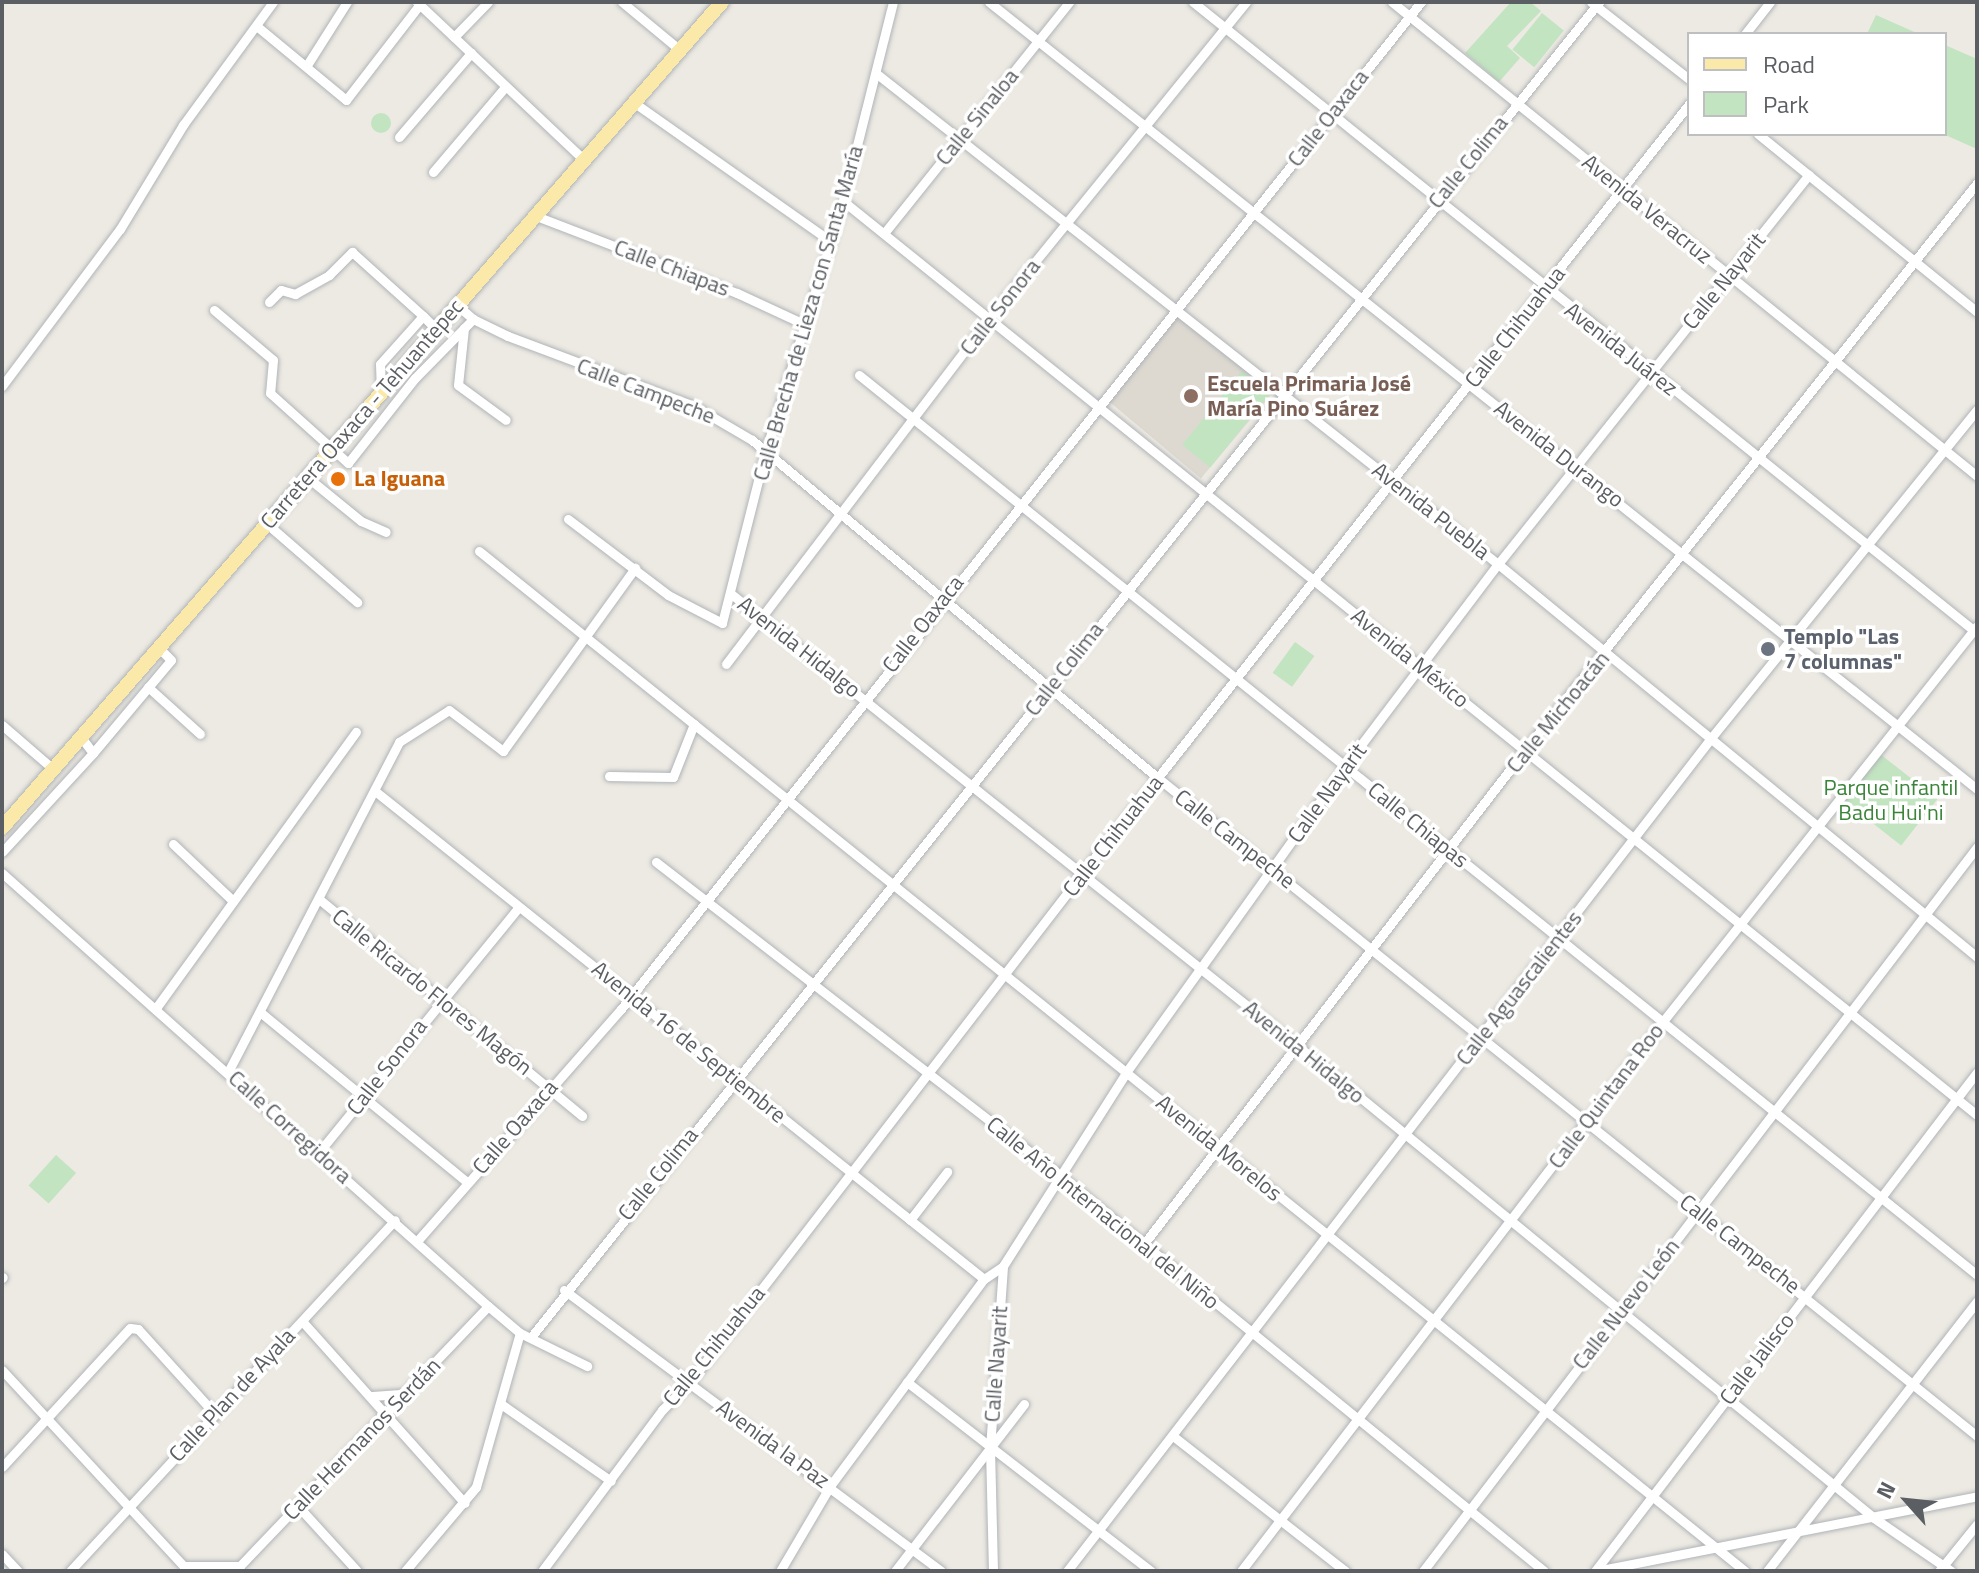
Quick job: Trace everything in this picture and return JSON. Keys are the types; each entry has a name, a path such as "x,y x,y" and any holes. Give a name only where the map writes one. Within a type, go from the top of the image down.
{"main road":[{"name":"Carretera Oaxaca - Tehuantepec","path":"2,828 722,2"}],"street":[{"path":"2,386 120,229 183,125 259,28 273,2"},
{"path":"307,65 347,2"},
{"path":"454,37 488,2"},
{"path":"622,2 680,50"},
{"name":"Calle Brecha de Lieza con Santa María","path":"635,568 668,595 722,623 765,453 843,201 893,2"},
{"name":"Avenida Durango","path":"989,2 1977,789"},
{"name":"Calle Sinaloa","path":"885,232 1069,2"},
{"name":"Avenida Juárez","path":"1193,2 1545,289 1976,629"},
{"name":"Calle Sonora","path":"726,664 990,317 1246,2"},
{"name":"Avenida Veracruz","path":"1392,2 1977,476"},
{"name":"Calle Oaxaca","path":"418,1240 629,997 785,796 1421,2"},
{"path":"1747,32 1770,2"},
{"path":"259,28 346,100 419,3 584,160"},
{"path":"1595,3 1687,77"},
{"name":"Calle Colima","path":"531,1337 564,1290 972,785 1282,392 1595,3"},
{"path":"399,137 471,53"},
{"name":"Avenida Puebla","path":"877,74 1068,221 1498,564 1711,738 1817,830 1977,957"},
{"path":"433,172 505,87"},
{"path":"636,104 829,240"},
{"name":"Calle Chihuahua","path":"542,1571 662,1410 689,1383 1081,875 1316,582 1687,107"},
{"path":"1760,136 1977,312"},
{"name":"Calle Nayarit","path":"993,1571 988,1546 990,1448 1003,1266 1057,1173 1345,766 1498,564 1809,175"},
{"name":"Calle Michoacán","path":"1143,1245 1300,1048 1525,750 1607,653 1977,183"},
{"name":"Avenida México","path":"843,201 1745,924 1977,1115"},
{"name":"Calle Chiapas","path":"536,216 715,284 806,325"},
{"path":"269,302 281,290 295,294 329,275 352,252 436,329"},
{"name":"Calle Campeche","path":"457,305 473,319 552,356 692,405 765,453 1158,778 1977,1436"},
{"path":"214,310 273,360 270,393 348,463 415,378 473,319"},
{"path":"381,392 380,364 423,316"},
{"path":"464,328 458,385 506,420"},
{"name":"Calle Chiapas","path":"859,375 1977,1275"},
{"name":"Calle Aguascalientes","path":"1067,1571 1711,738 1977,410"},
{"path":"307,477 361,521 386,532"},
{"path":"228,1072 399,742 449,710 503,751 586,641 635,568 568,519"},
{"path":"266,523 357,602"},
{"name":"Avenida Morelos","path":"479,551 586,641 893,882 1219,1148 1437,1320 1652,1499 1745,1571"},
{"name":"Avenida Hidalgo","path":"730,593 1200,967 1874,1518 1944,1569"},
{"name":"Calle Quintana Roo","path":"1241,1571 1437,1320 1664,1020 1745,924 1976,629"},
{"path":"2,852 93,753 171,660 158,647"},
{"path":"148,687 200,734"},
{"path":"117,693 129,709"},
{"path":"609,776 673,777 694,724"},
{"path":"2,725 52,768"},
{"path":"156,1008 356,732"},
{"path":"80,736 93,753"},
{"name":"Avenida 16 de Septiembre","path":"375,791 518,908 596,964 629,997 984,1279"},
{"path":"173,844 233,901"},
{"name":"Calle Nuevo León","path":"1423,1571 1543,1410 1977,847"},
{"name":"Calle Año Internacional del Niño","path":"656,862 1057,1173 1544,1571"},
{"name":"Calle Corregidora","path":"2,873 520,1333 587,1366"},
{"name":"Calle Ricardo Flores Magón","path":"319,899 582,1116"},
{"name":"Calle Sonora","path":"319,1152 518,908"},
{"path":"260,1012 467,1182"},
{"name":"Calle Jalisco","path":"1596,1571 1977,1072"},
{"path":"910,1220 947,1172"},
{"name":"Calle Plan de Ayala","path":"70,1571 395,1220"},
{"path":"984,1279 1003,1266"},
{"name":"Calle Nayarit","path":"780,1571 830,1486 984,1279"},
{"name":"Avenida la Paz","path":"564,1290 941,1571"},
{"path":"1767,1571 1977,1301"},
{"name":"Calle Hermanos Serdán","path":"237,1569 488,1306"},
{"path":"302,1321 465,1503"},
{"path":"2,1467 130,1328 138,1329 215,1414"},
{"path":"405,1571 476,1487 520,1333"},
{"path":"2,1370 186,1569 237,1569"},
{"path":"907,1382 1151,1571"},
{"path":"372,1396 404,1394"},
{"path":"501,1404 611,1481"},
{"path":"895,1571 1024,1404"},
{"path":"1173,1436 1283,1518 1345,1571"},
{"path":"1596,1571 1977,1496"},
{"path":"297,1505 357,1571"},
{"path":"1944,1569 1977,1524"},
{"path":"2,1554 18,1571"}],"shaded area":[{"name":"Escuela Primaria José María Pino Suárez","path":"1177,311 1274,392 1201,479 1104,398"}],"green space":[{"path":"1511,2 1530,2 1541,11 1507,46 1520,58 1499,82 1465,53"},
{"path":"1542,13 1564,31 1534,67 1512,50"},
{"path":"1876,15 1914,32 1868,32"},
{"path":"1947,46 1977,59 1977,149 1947,136"},
{"path":"381,113 388,116 391,123 388,130 381,133 374,130 371,123 374,116"},
{"path":"1242,371 1270,394 1210,467 1182,445"},
{"path":"1295,642 1314,656 1292,687 1273,673"},
{"name":"Parque infantil Badu Hui'ni","path":"1880,754 1938,799 1901,845 1844,800"},
{"path":"56,1155 76,1173 49,1204 29,1185"}],"place":[{"name":"Escuela Primaria José María Pino Suárez","path":"1191,396"},
{"name":"La Iguana","path":"338,479"},
{"name":"Templo \"Las 7 columnas\"","path":"1768,649"}]}
